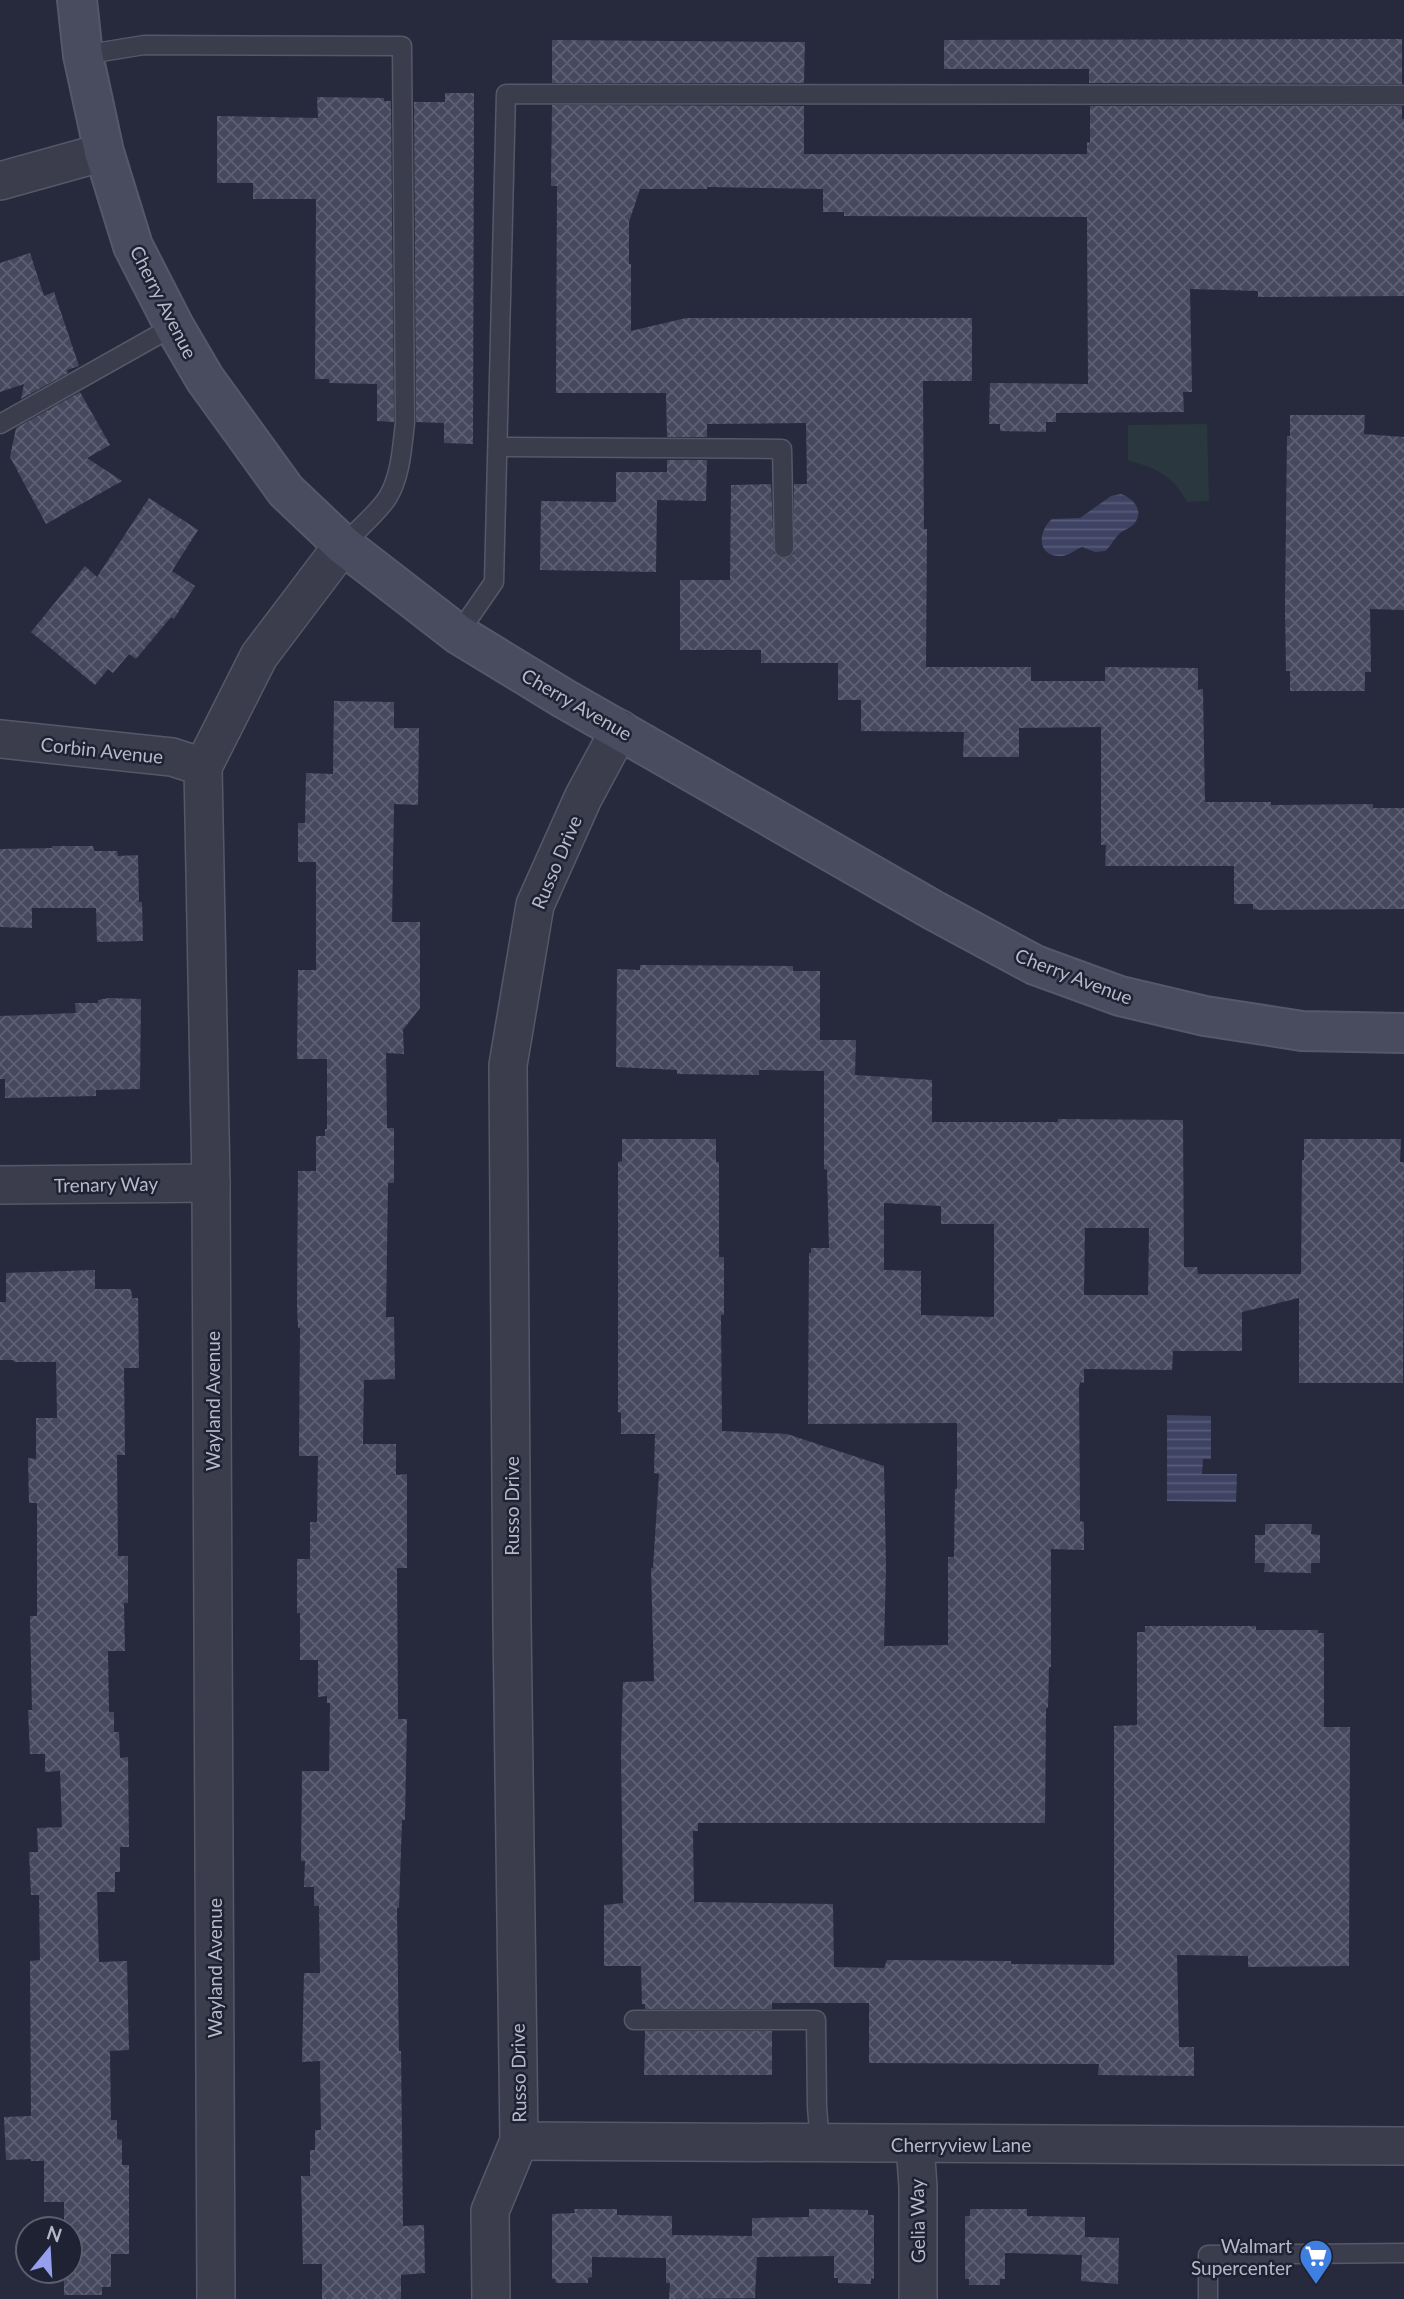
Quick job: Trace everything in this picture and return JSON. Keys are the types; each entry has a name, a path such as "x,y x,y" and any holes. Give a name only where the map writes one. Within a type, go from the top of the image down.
{"street":[{"name":"Cherry Avenue","path":"77,0 82,55 104,152 133,246 205,379 286,491 342,545 458,634 933,910 1035,965 1119,996 1205,1016 1302,1031 1404,1033"},
{"path":"0,181 104,152"},
{"name":"Wayland Avenue","path":"216,2299 211,1183 203,767 259,656 342,545"},
{"name":"Russo Drive","path":"491,2299 490,2211 519,2141 508,1065 535,905 583,798 620,729"},
{"name":"Corbin Avenue","path":"0,739 172,757 203,767"},
{"name":"Trenary Way","path":"0,1185 211,1183"},
{"name":"Cherryview Lane","path":"519,2141 1404,2146"},
{"name":"Gelia Way","path":"915,2144 918,2187 918,2299"}],"lane":[{"path":"82,55 144,45 402,46 405,423 402,456 387,498 342,545"},
{"path":"458,634 494,582 506,94 1404,95"},
{"path":"0,424 174,326"},
{"path":"498,447 782,449 784,548"},
{"path":"634,2020 817,2020 817,2107 820,2143"},
{"path":"1208,2299 1208,2255 1404,2253"}],"shaded area":[{"path":"1207,424 1209,501 1187,502 1175,485 1162,474 1128,460 1128,425"}],"water":[{"path":"1121,494 1136,506 1137,519 1120,533 1105,551 1095,552 1082,547 1061,556 1053,555 1044,548 1042,537 1052,519 1080,518 1111,496"},
{"path":"1167,1415 1211,1416 1211,1459 1203,1459 1202,1474 1237,1474 1236,1502 1167,1501"}],"building":[{"path":"1402,39 1402,84 1089,83 1089,69 944,69 944,40"},
{"path":"552,40 805,42 804,83 552,83"},
{"path":"445,93 474,93 473,444 444,443 444,423 416,422 414,102 445,102"},
{"path":"317,97 384,98 384,101 391,101 394,422 377,421 377,384 329,383 329,379 315,379 316,199 253,199 253,183 217,183 217,116 318,118"},
{"path":"552,105 804,106 804,154 1087,154 1087,142 1090,143 1090,106 1402,106 1404,296 1258,297 1258,291 1190,289 1192,392 1183,392 1184,412 1056,413 1056,422 1046,422 1046,432 1000,431 1000,424 989,424 990,383 1088,384 1087,217 844,216 844,212 823,212 823,189 640,189 629,222 629,264 631,331 686,318 972,318 972,381 923,381 924,529 927,529 926,667 1031,667 1031,681 1105,681 1105,667 1198,668 1198,690 1203,689 1205,802 1271,802 1271,805 1373,804 1373,808 1404,808 1404,909 1253,909 1253,904 1234,904 1234,866 1105,866 1106,845 1101,845 1101,727 1019,728 1019,757 963,757 964,732 861,731 861,700 838,700 838,663 761,663 761,650 680,650 680,580 730,580 731,485 771,484 774,553 784,559 794,553 794,484 807,484 806,423 707,424 707,437 667,437 666,393 556,393 557,186 551,186"},
{"path":"30,253 44,296 54,292 79,366 67,370 68,373 21,399 24,384 0,392 0,263"},
{"path":"80,392 110,445 87,458 122,481 46,524 10,457 16,428"},
{"path":"1290,415 1365,415 1364,434 1404,437 1404,610 1370,609 1371,672 1365,672 1365,691 1290,691 1290,671 1286,671 1285,609 1287,436 1290,436"},
{"path":"667,460 707,460 706,501 657,500 656,572 540,570 541,501 616,502 616,472 667,472"},
{"path":"149,498 198,530 172,571 195,586 174,619 171,617 136,659 129,654 113,673 108,669 95,685 31,632 85,566 97,577"},
{"path":"334,701 394,702 394,728 419,728 418,805 394,804 392,922 420,922 420,1008 403,1030 404,1054 386,1053 387,1128 394,1128 394,1183 388,1183 386,1317 394,1317 395,1379 364,1380 363,1444 396,1444 396,1475 407,1474 407,1568 397,1568 398,1719 407,1719 405,1820 402,1820 397,1908 399,2051 403,2226 424,2225 425,2273 401,2275 401,2299 322,2299 322,2264 303,2264 301,2176 310,2176 310,2150 315,2150 315,2130 321,2130 320,2061 302,2062 304,1973 320,1973 319,1906 314,1906 314,1887 304,1887 305,1861 301,1861 302,1771 329,1771 330,1703 327,1703 327,1696 318,1697 318,1660 300,1660 300,1613 297,1613 297,1559 310,1559 310,1522 317,1522 318,1456 299,1456 298,1171 316,1171 316,1136 325,1136 327,1129 327,1059 297,1059 298,970 316,970 316,862 298,862 298,823 305,823 306,773 333,774"},
{"path":"93,846 94,851 117,851 118,856 138,855 143,941 97,942 96,908 32,908 32,928 0,927 0,849"},
{"path":"640,965 793,966 793,971 820,971 820,1040 856,1040 855,1075 932,1080 932,1122 1183,1120 1184,1267 1197,1267 1198,1274 1301,1274 1304,1139 1401,1139 1400,1162 1404,1162 1403,1383 1299,1383 1299,1298 1242,1312 1242,1351 1173,1351 1172,1370 1084,1369 1084,1383 1080,1382 1079,1387 1080,1521 1084,1522 1084,1550 1051,1549 1051,1667 1046,1708 1045,1823 698,1823 698,1831 693,1831 694,1902 833,1904 834,1967 884,1968 887,1960 1114,1965 1114,1726 1137,1725 1137,1632 1145,1632 1145,1626 1256,1626 1256,1630 1318,1630 1318,1633 1324,1633 1324,1727 1350,1727 1349,1966 1248,1967 1248,1956 1177,1955 1179,2047 1194,2047 1194,2076 1098,2075 1099,2064 869,2063 869,2003 772,2003 772,2009 645,2009 645,2004 642,2004 641,1966 604,1966 604,1905 623,1903 623,1682 654,1681 651,1568 659,1474 654,1473 655,1434 621,1434 621,1413 618,1412 618,1162 622,1161 622,1139 716,1139 716,1162 719,1162 719,1257 724,1257 724,1315 721,1315 722,1431 787,1434 884,1466 884,1646 948,1645 948,1557 954,1557 957,1489 957,1423 808,1424 809,1253 811,1248 829,1248 827,1170 824,1169 824,1071 759,1070 759,1075 677,1074 677,1070 616,1067 617,969 640,970","holes":["884,1203 941,1206 941,1224 994,1224 994,1317 921,1315 921,1271 884,1270","1085,1228 1149,1228 1148,1295 1084,1295"]},
{"path":"141,999 140,1089 96,1090 96,1096 5,1098 5,1079 0,1079 0,1016 76,1013 75,1003 98,1003 98,1000"},
{"path":"95,1270 95,1289 131,1289 132,1298 138,1298 139,1368 124,1368 125,1455 117,1455 118,1556 128,1556 128,1603 124,1603 125,1651 108,1651 109,1712 114,1712 114,1732 119,1732 120,1758 128,1757 129,1847 120,1847 120,1872 115,1872 115,1892 97,1892 99,1962 127,1961 129,2050 110,2051 111,2120 117,2120 117,2139 122,2140 122,2165 129,2165 129,2254 111,2254 111,2287 102,2287 102,2295 64,2295 64,2285 84,2285 84,2215 64,2215 64,2202 44,2202 44,2161 6,2160 4,2117 31,2116 30,1961 40,1960 39,1895 31,1895 29,1852 38,1852 37,1828 62,1827 60,1771 45,1772 45,1754 30,1754 28,1710 32,1710 30,1616 37,1616 37,1503 29,1503 28,1458 36,1459 36,1418 57,1418 56,1362 0,1360 0,1302 6,1302 6,1273"},
{"path":"1265,1524 1312,1524 1311,1534 1320,1535 1320,1563 1311,1563 1311,1573 1264,1572 1265,1563 1255,1563 1255,1535 1265,1535"},
{"path":"645,2031 772,2031 772,2075 644,2075"},
{"path":"574,2209 617,2209 617,2215 672,2216 672,2235 752,2236 752,2218 809,2217 809,2209 868,2210 868,2215 874,2215 874,2279 871,2278 871,2284 838,2283 838,2278 834,2278 834,2256 757,2257 755,2298 669,2299 670,2283 666,2283 666,2258 592,2257 592,2277 588,2278 588,2283 556,2283 555,2279 552,2279 552,2214 575,2213"},
{"path":"970,2209 1027,2209 1027,2216 1085,2217 1085,2237 1119,2238 1118,2284 1081,2281 1082,2255 1005,2253 1005,2279 1000,2279 1000,2285 969,2285 969,2279 965,2279 965,2216 970,2216"}],"place":[{"name":"Walmart Supercenter","path":"1316,2286"}]}
